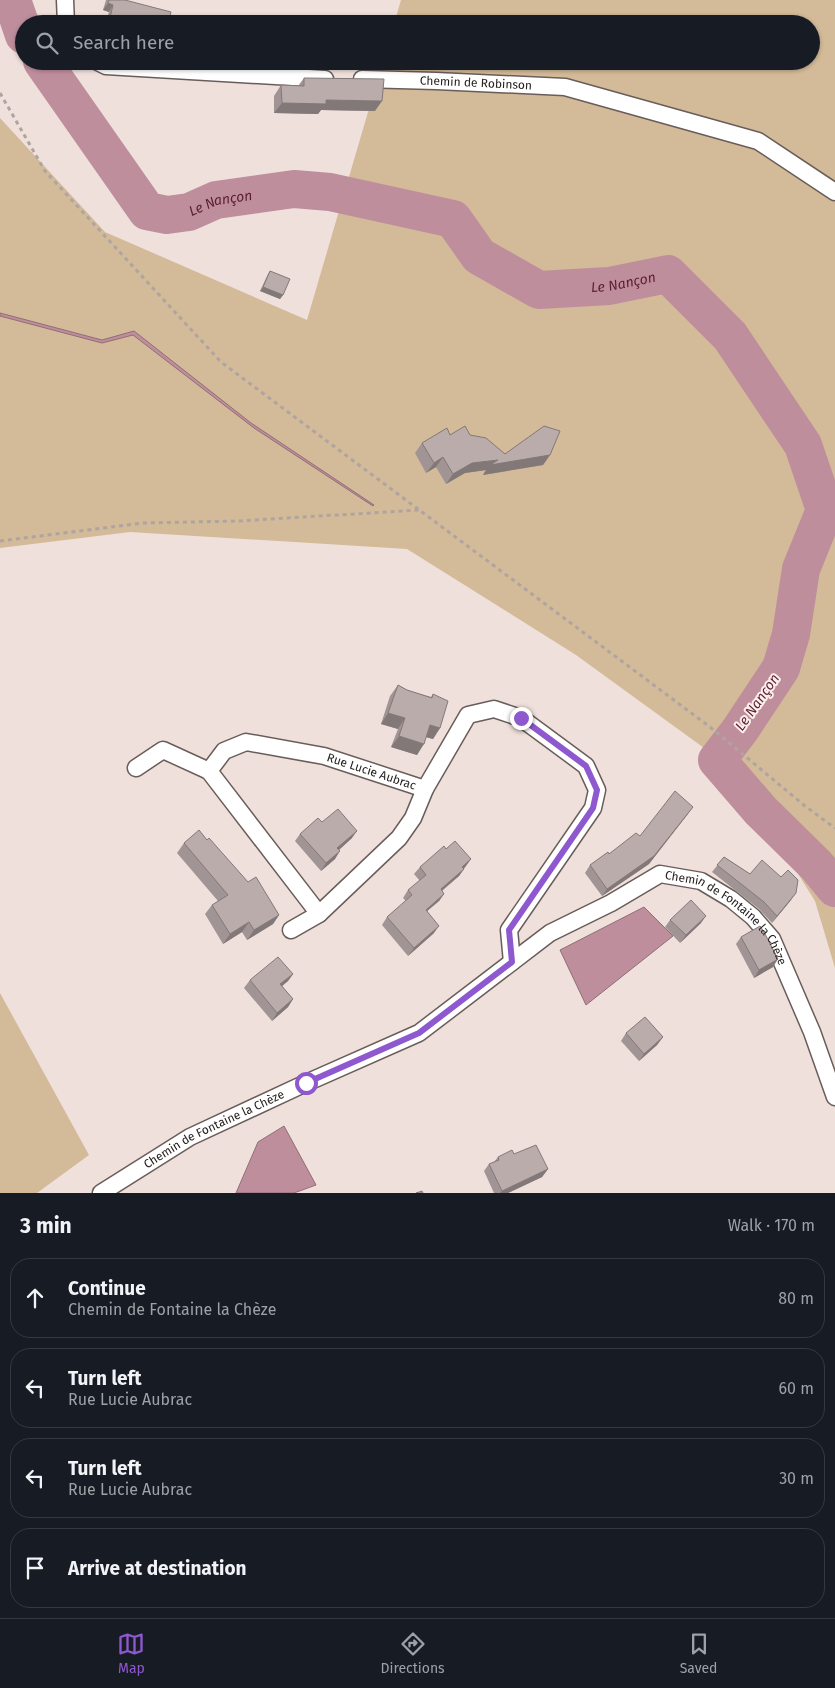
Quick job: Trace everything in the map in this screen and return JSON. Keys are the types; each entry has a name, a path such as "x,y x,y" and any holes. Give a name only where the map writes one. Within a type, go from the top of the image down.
{"street":[{"path":"65,0 66,15"},
{"name":"Chemin de Robinson","path":"170,70 297,78 436,80 565,87 758,141 835,192"},
{"name":"Rue Lucie Aubrac","path":"209,772 224,751 246,742 324,756 426,789 468,715 494,709 521,718 586,766 597,790 593,808 509,930 512,962"},
{"path":"136,768 163,750 209,772 319,914"},
{"path":"291,930 319,914 399,838 413,818 426,789"},
{"name":"Chemin de Fontaine la Chèze","path":"101,1193 190,1137 419,1033 550,933 611,903 660,874 701,881 731,899 754,917 772,939 812,1032 835,1097"}],"path":[{"path":"0,93 45,171 221,362 710,727 805,806 835,828"},
{"path":"0,540 143,523 238,521 420,510"}],"shaded area":[{"path":"401,0 835,0 835,968 815,901 733,769 576,655 407,549 130,532 0,548 0,118 105,232 307,320 380,70 820,70 820,15 397,15"},
{"path":"0,313 102,340 134,331 251,423 374,505 254,428 133,335 102,343 0,316"},
{"path":"644,907 673,936 586,1005 560,950"},
{"path":"0,993 89,1155 37,1193 0,1193"},
{"path":"284,1126 316,1185 294,1193 236,1193 258,1142"}],"building":[{"path":"109,0 125,0 171,12 170,15 111,15 113,5 108,3"},
{"path":"304,78 384,79 382,101 326,100 326,104 282,103 281,85 304,86"},
{"path":"270,271 290,279 283,295 263,287"},
{"path":"465,426 470,435 486,438 505,454 544,426 560,431 550,455 490,465 498,460 472,463 453,474 443,457 434,463 422,443 447,428 450,435"},
{"path":"398,685 432,698 433,694 448,701 440,728 430,725 424,744 399,736 405,718 388,713"},
{"path":"675,791 693,807 654,856 607,889 590,865 608,852 609,854 636,833 640,836"},
{"path":"338,809 357,831 337,848 340,851 326,863 300,834 318,818 322,822"},
{"path":"199,830 207,840 209,838 248,882 256,877 279,915 254,930 249,922 230,934 212,905 228,895 184,843"},
{"path":"455,841 471,859 462,867 464,869 441,889 444,894 426,910 439,926 414,948 387,917 412,895 408,890 426,875 420,867 444,846 446,849"},
{"path":"724,857 750,874 762,860 781,877 788,870 798,880 796,893 777,916 764,902 717,865"},
{"path":"691,900 706,916 686,935 670,920"},
{"path":"760,926 778,959 759,970 741,937"},
{"path":"278,957 293,974 280,984 293,999 277,1013 250,980"},
{"path":"645,1017 663,1037 644,1054 626,1033"},
{"path":"536,1145 548,1169 502,1191 489,1164 499,1160 498,1157 512,1150 514,1154"}],"waterway":[{"name":"Le Nançon","path":"12,0 17,15"},
{"name":"Le Nançon","path":"48,70 147,211 167,215 189,212 216,200 294,189 330,192 453,219 479,256 539,290 609,286 668,274 730,336 803,445 825,510 801,569 791,634 781,668 740,730 717,760 761,811 816,865 835,888"}],"route":[{"path":"306,1083 419,1033 512,962 509,930 593,808 597,790 586,766 521,718"}]}
